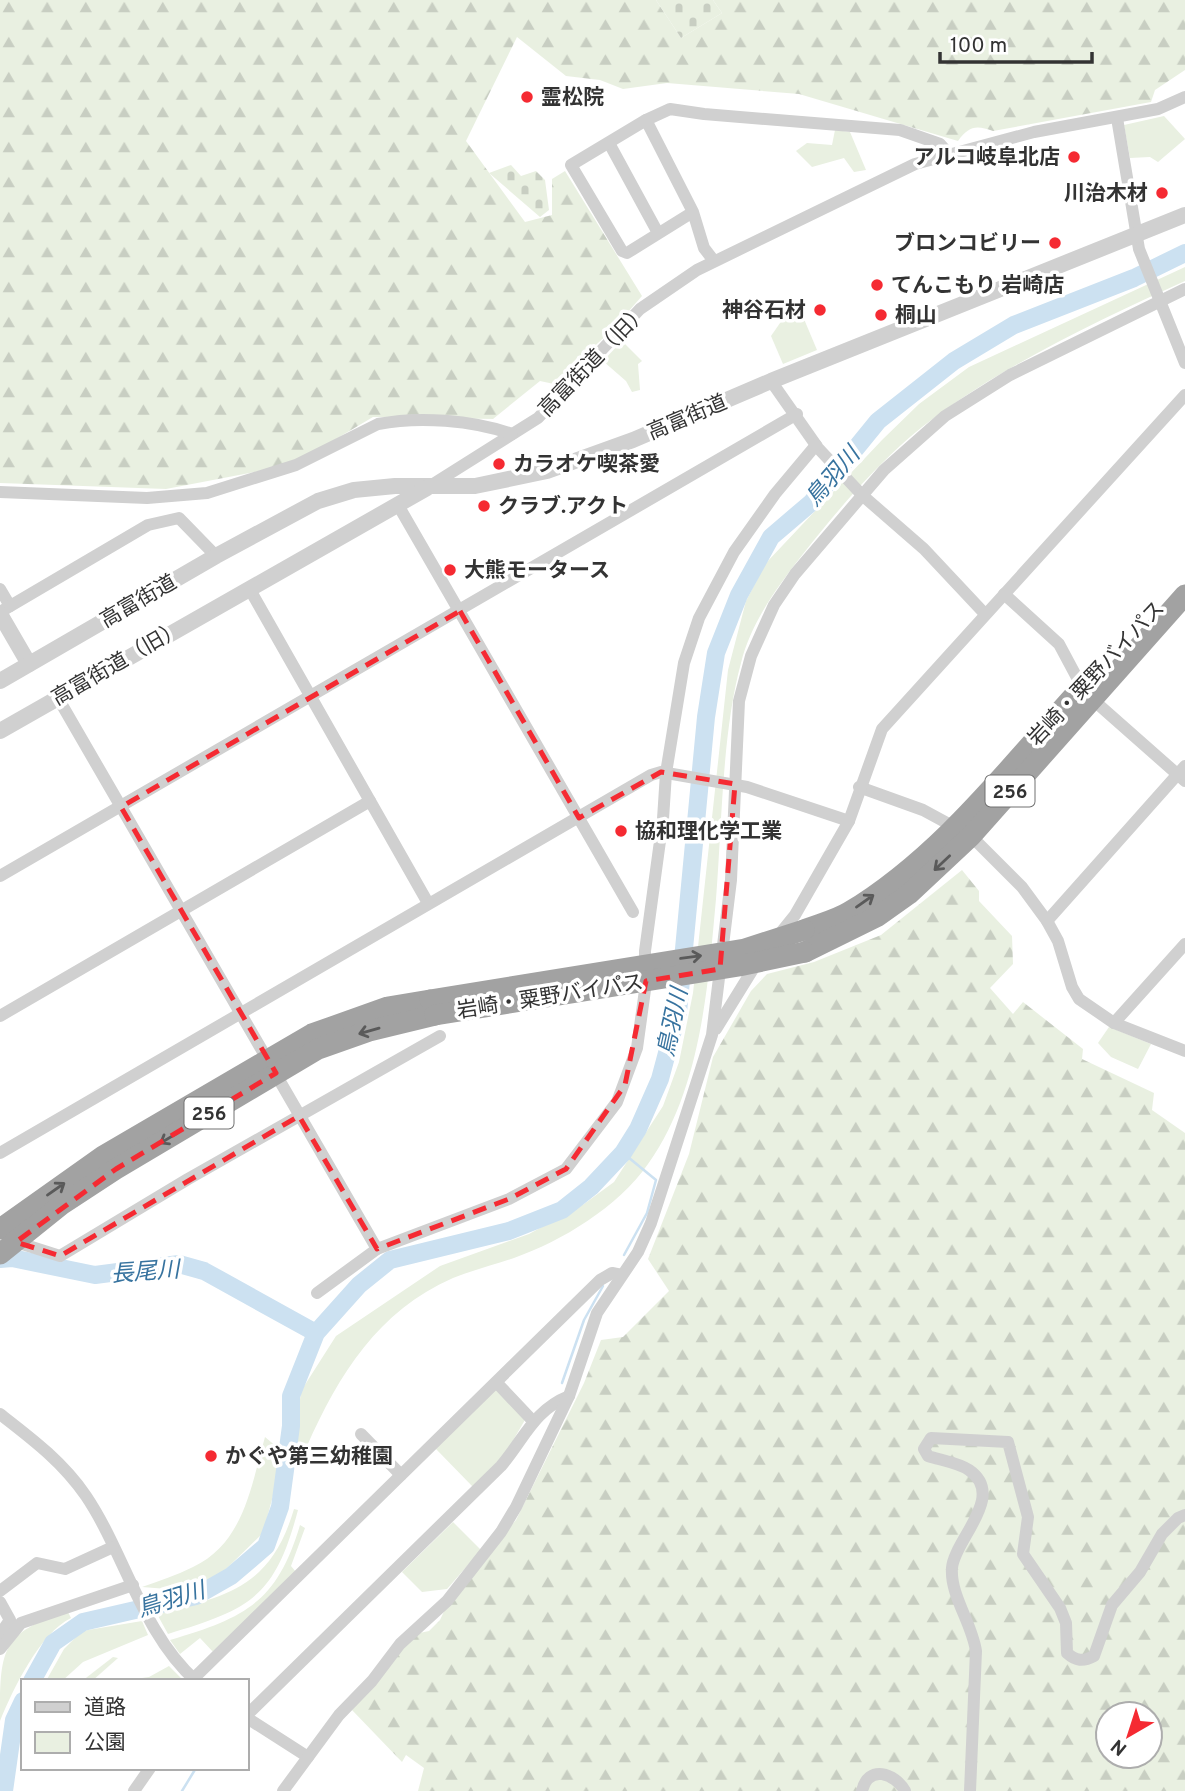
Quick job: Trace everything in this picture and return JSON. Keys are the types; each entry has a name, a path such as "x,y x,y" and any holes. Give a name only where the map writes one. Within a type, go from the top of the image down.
{"highway":[{"name":"岩崎・粟野バイパス","path":"432,1007 739,966 806,951 878,916 909,894 1185,576"},
{"name":"岩崎・粟野バイパス","path":"1086,692 1185,594"},
{"name":"岩崎・粟野バイパス","path":"5,1244 272,1067 432,1007 745,949 804,930 847,913 963,831"}],"street":[{"name":"高富街道（旧）","path":"0,731 429,487 538,418 640,309 668,287 714,261 867,186 948,153 1048,129 1158,110 1185,97"},
{"path":"693,212 627,253 622,251 571,165 670,108 704,114 887,128 940,144 948,153"},
{"path":"1117,117 1137,243 1185,363"},
{"path":"646,120 693,212 704,248 714,261"},
{"path":"609,142 658,233"},
{"name":"高富街道","path":"0,681 216,556 318,501 354,490 475,486 547,471 633,440 771,381 1137,243 1185,215"},
{"path":"283,1791 400,1644 447,1601 484,1556 516,1507 569,1396 597,1313 638,1252 651,1223 712,1035 731,880 733,783 739,701 751,656 774,606 795,574 861,494 945,416 1010,375 1158,299 1185,289"},
{"path":"771,381 797,414 817,447 861,494 924,549 985,614"},
{"path":"712,1035 754,967 794,915 849,821 882,729 1185,395"},
{"path":"0,876 797,414"},
{"path":"0,492 147,498 207,492 296,465 378,424 391,421 455,422 512,434"},
{"path":"317,1293 377,1249 509,1199 566,1169 618,1102 637,1048 645,990 645,951 684,663 699,618 734,552 775,494 817,447"},
{"path":"398,505 633,912"},
{"path":"3,611 148,525 165,519 179,518 216,556"},
{"path":"248,588 428,903"},
{"path":"0,589 3,611 29,664"},
{"path":"1004,594 1059,644 1086,692 1183,774 1047,920"},
{"path":"58,698 377,1249"},
{"path":"0,1153 651,775 668,774 733,783 849,821"},
{"path":"859,787 923,810 963,831 1022,887 1047,920 1058,941 1072,987 1090,1008 1114,1023 1185,1051"},
{"path":"0,1016 370,801"},
{"path":"1114,1023 1185,944"},
{"path":"5,1244 60,1256 440,1036"},
{"path":"194,1679 600,1280 612,1273 622,1275"},
{"path":"497,1383 533,1420"},
{"path":"248,1716 501,1465 533,1420 553,1402 569,1396"},
{"path":"0,1413 68,1472 94,1510 160,1634 192,1679"},
{"path":"362,1434 401,1475"},
{"path":"970,1791 976,1651 973,1631 954,1585 952,1570 954,1555 978,1517 982,1499 980,1482 969,1470 928,1456 924,1449 926,1443 931,1438 1007,1442 1028,1517 1023,1554 1060,1608 1066,1623 1067,1653 1073,1659 1084,1661 1094,1656 1112,1605 1139,1572 1162,1534 1178,1518 1185,1515"},
{"path":"0,1591 37,1563 65,1569 113,1547"},
{"path":"0,1649 21,1623 134,1587"},
{"path":"0,1602 10,1620 0,1634"},
{"path":"248,1718 308,1757"},
{"path":"134,1791 149,1770"},
{"path":"862,1791 869,1778 878,1774 890,1774 899,1780 905,1791"}],"highlighted area":[{"path":"460,611 579,818 661,772 735,784 720,969 646,981 625,1085 566,1169 509,1199 377,1249 299,1116 60,1256 16,1242 116,1169 276,1073 121,807"}],"green space":[{"path":"0,0 656,0 681,38 722,13 713,0 1185,0 1185,70 1155,90 1151,102 993,131 973,128 958,141 799,94 667,83 623,89 600,80 566,76 517,37 466,141 525,222 552,215 552,179 565,171 642,296 613,329 554,384 540,381 493,419 373,417 292,465 166,489 0,483"},
{"path":"656,0 713,0 722,13 681,38"},
{"path":"1164,116 1185,139 1158,162 1150,157 1130,158 1124,125"},
{"path":"835,130 850,132 866,170 854,172 844,158 812,167 796,151 807,143 832,145"},
{"path":"511,165 521,176 536,171 545,180 549,210 540,217 489,173"},
{"path":"1185,267 1185,281 1042,350 972,391 940,414 895,450 867,478 794,566 766,605 751,633 741,663 726,748 716,899 705,1002 691,1071 666,1135 636,1180 588,1221 532,1251 453,1278 403,1308 382,1327 347,1370 307,1446 295,1440 301,1391 336,1336 440,1266 529,1234 584,1204 614,1182 663,1106 679,1062 693,993 728,670 746,601 766,563 919,404 969,367"},
{"path":"796,300 817,350 783,364 771,336"},
{"path":"622,341 642,361 638,364 640,390 632,392 626,381 603,361"},
{"path":"962,870 979,891 979,901 1012,936 1013,964 990,988 1013,1014 1023,1002 1083,1049 1082,1059 1154,1093 1152,1110 1185,1133 1185,1791 418,1791 424,1768 406,1755 402,1762 352,1710 415,1634 429,1631 440,1620 453,1592 516,1520 584,1383 601,1340 623,1337 669,1291 648,1259 689,1154 713,1057 751,991 767,974 814,962 881,935"},
{"path":"1109,1027 1151,1044 1138,1069 1111,1057 1098,1043"},
{"path":"500,1385 529,1413 505,1454 473,1487 435,1448"},
{"path":"265,1437 277,1447 282,1462 263,1533 222,1573 208,1580 180,1590 142,1587 193,1567 210,1557 224,1543 235,1528 250,1493"},
{"path":"294,1509 298,1510 280,1563 256,1595 240,1607 220,1616 168,1634 157,1614 205,1601 244,1584 273,1556"},
{"path":"453,1522 481,1550 447,1589 422,1592 402,1572"},
{"path":"300,1525 305,1528 291,1566 296,1572 214,1653 200,1638 180,1654 170,1640 238,1615 268,1590 291,1551"},
{"path":"68,1612 71,1618 49,1636 29,1663 0,1721 1,1677 8,1648 29,1628"},
{"path":"142,1621 148,1635 83,1662 64,1679 47,1679 64,1649 82,1631"},
{"path":"113,1657 118,1658 94,1679 85,1679"},
{"path":"169,1666 182,1679 135,1679 149,1677"}],"waterway":[{"name":"鳥羽川","path":"33,1679 53,1643 83,1622 196,1596 231,1576 266,1546 280,1507 291,1426 291,1396 316,1333 359,1285 390,1260 509,1231 562,1210 591,1187 623,1153 638,1129 660,1079 678,1012 706,717 716,653 739,595 771,537 812,502 878,421 954,361 1014,325 1134,278 1185,253"},
{"path":"623,1153 656,1180 647,1213 624,1255"},
{"name":"長尾川","path":"0,1259 12,1258 95,1275 179,1264 204,1271 316,1333"},
{"path":"562,1383 584,1320 603,1286"},
{"name":"鳥羽川","path":"4,1791 14,1720 21,1705"},
{"path":"182,1791 195,1770"}],"place":[{"name":"霊松院","path":"527,97"},
{"name":"アルコ岐阜北店","path":"1074,157"},
{"name":"川治木材","path":"1162,193"},
{"name":"ブロンコビリー","path":"1055,243"},
{"name":"てんこもり 岩崎店","path":"877,285"},
{"name":"神谷石材","path":"820,310"},
{"name":"桐山","path":"881,315"},
{"name":"カラオケ喫茶愛","path":"499,464"},
{"name":"クラブ.アクト","path":"484,506"},
{"name":"大熊モータース","path":"450,570"},
{"name":"協和理化学工業","path":"621,831"},
{"name":"かぐや第三幼稚園","path":"211,1456"}]}
